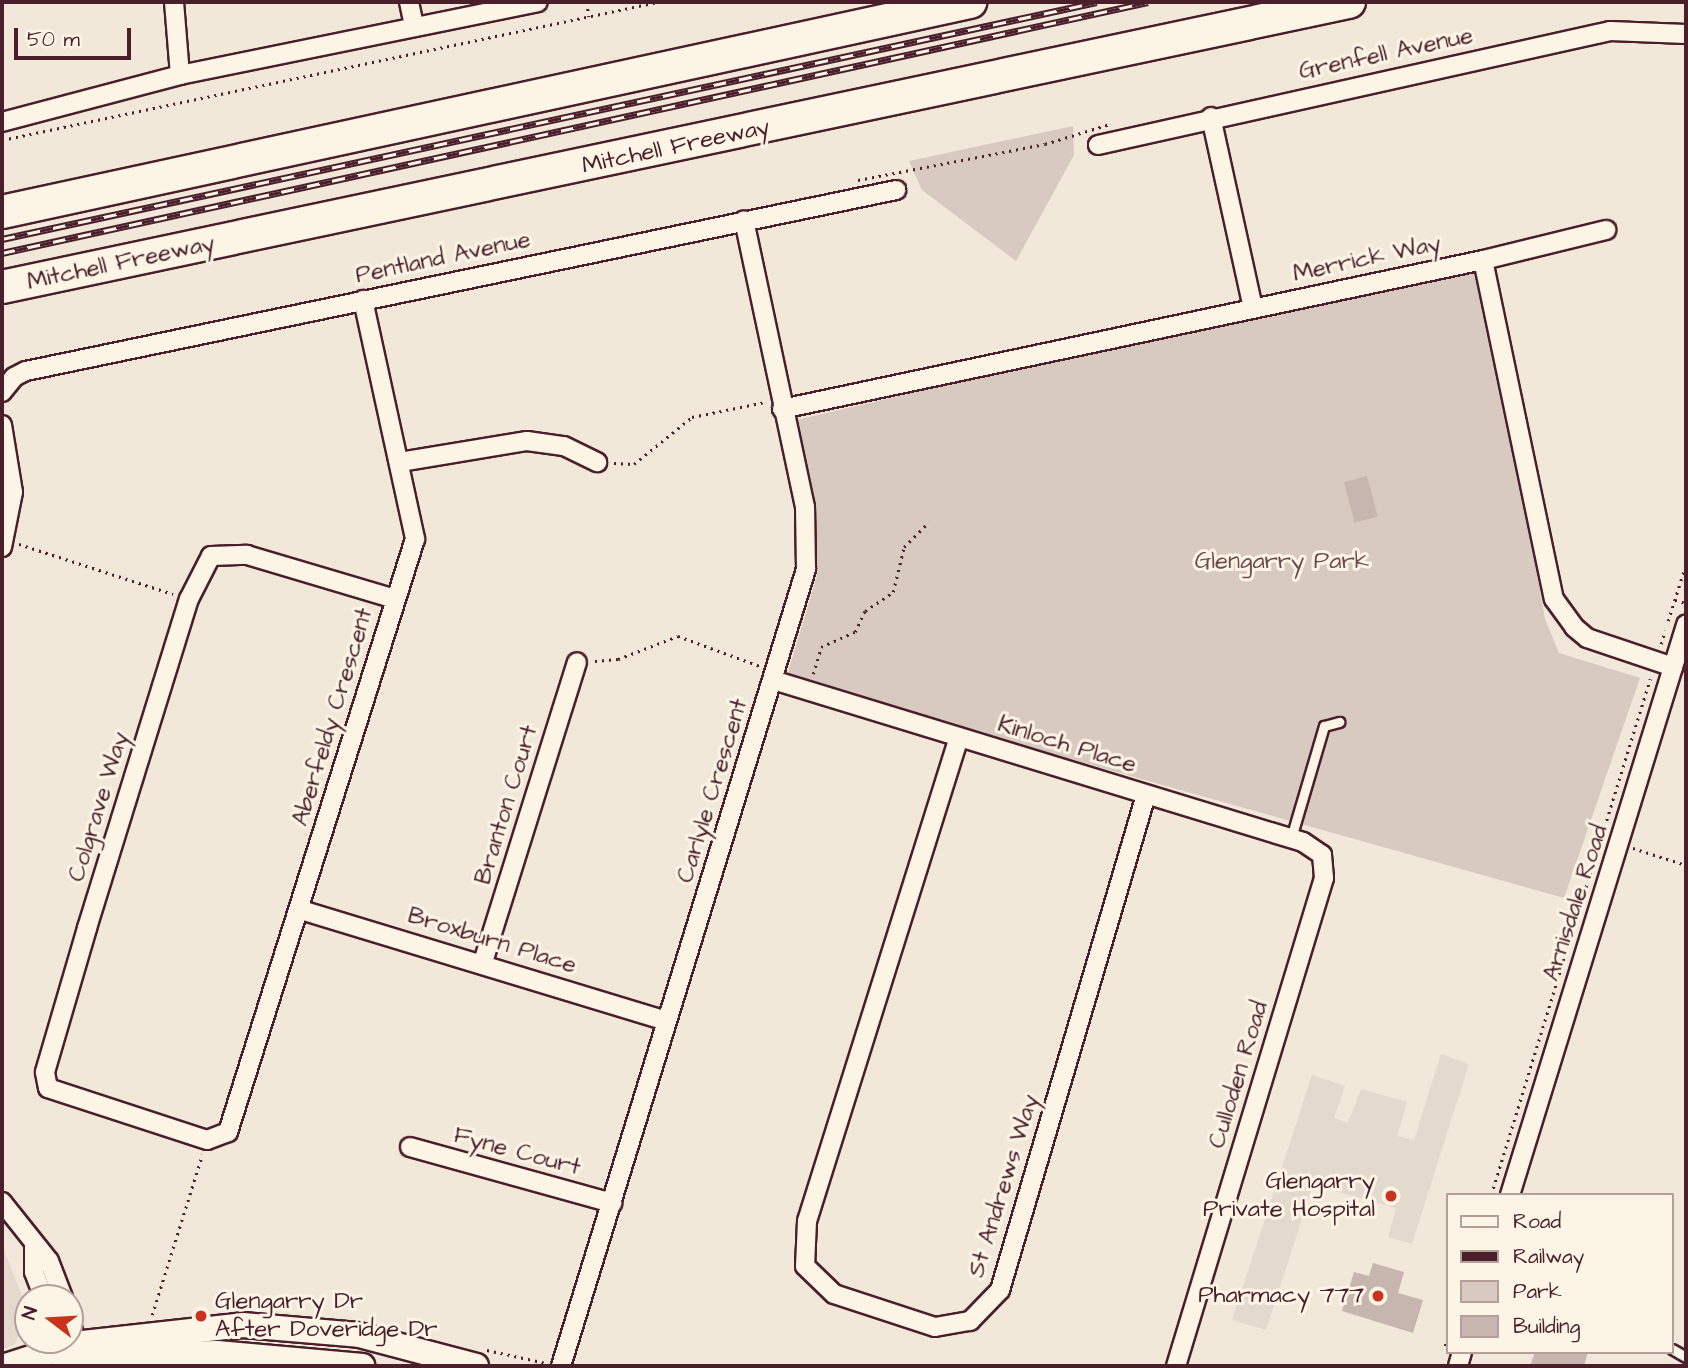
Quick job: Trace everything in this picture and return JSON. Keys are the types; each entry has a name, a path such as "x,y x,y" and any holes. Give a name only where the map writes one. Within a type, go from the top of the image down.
{"highway":[{"path":"2,212 970,2"},
{"name":"Mitchell Freeway","path":"2,287 1349,2"}],"main road":[{"path":"84,1351 235,1325 305,1328 404,1345 476,1366"},
{"path":"6,1366 66,1354 217,1353 362,1366"}],"street":[{"path":"174,2 180,75"},
{"path":"409,2 414,26"},
{"path":"2,122 180,75 538,2"},
{"name":"Grenfell Avenue","path":"1098,145 1211,117 1610,31 1686,34"},
{"path":"1211,117 1253,308"},
{"name":"Pentland Avenue","path":"3,389 26,371 896,190"},
{"name":"Carlyle Crescent","path":"561,1366 806,569 805,507 744,220"},
{"name":"Merrick Way","path":"781,404 1483,260 1605,230"},
{"path":"1483,260 1554,599 1574,627 1587,638 1673,667"},
{"name":"Aberfeldy Crescent","path":"213,1139 228,1132 301,910 394,599 415,539 363,300"},
{"path":"2,425 12,482 3,543"},
{"path":"400,462 527,440 564,446 597,462"},
{"name":"Colgrave Way","path":"213,1139 48,1087 45,1072 189,599 211,556 247,555 394,599"},
{"name":"Arnisdale Road","path":"1511,1193 1686,625"},
{"name":"Branton Court","path":"483,962 577,662"},
{"name":"Kinloch Place","path":"774,676 808,691 1291,838 1317,849 1324,862 1324,878"},
{"name":"St Andrews Way","path":"960,737 807,1220 805,1266 834,1294 935,1328 971,1321 1000,1290 1146,794"},
{"name":"Culloden Road","path":"1176,1366 1324,878"},
{"name":"Broxburn Place","path":"301,910 483,962 667,1021"},
{"name":"Fyne Court","path":"410,1147 612,1203"},
{"path":"2,1202 34,1247 49,1261 58,1284"},
{"path":"34,1247 34,1272 39,1284"}],"lane":[{"path":"1291,838 1324,726 1339,722"}],"path":[{"path":"587,2 589,17"},
{"path":"2,141 658,2"},
{"path":"597,462 634,464 692,417 781,404"},
{"path":"808,691 821,647 849,637 865,611 892,592 904,547 929,522"},
{"path":"3,543 189,599"},
{"path":"1686,565 1675,600 1686,603"},
{"path":"577,662 618,659 678,636 774,676"},
{"path":"1492,1193 1650,678"},
{"path":"1630,847 1686,865"},
{"path":"152,1315 213,1139"}],"shaded area":[{"name":"Glengarry Private Hospital","path":"1441,1054 1469,1064 1412,1244 1388,1237 1396,1208 1313,1185 1266,1330 1232,1320 1312,1075 1345,1086 1334,1118 1348,1123 1361,1089 1407,1102 1397,1136 1414,1140"},
{"path":"2,1245 17,1284 14,1284 14,1344 2,1350"}],"green space":[{"path":"1073,126 1074,155 1016,261 922,190 909,161"},
{"name":"Glengarry Park","path":"1483,260 1545,619 1559,653 1640,678 1564,898 786,679 818,572 796,420"}],"building":[{"path":"1367,476 1378,517 1355,523 1344,482"},
{"name":"Pharmacy 777","path":"1373,1263 1404,1272 1398,1293 1423,1300 1413,1333 1342,1311 1354,1272 1369,1276"},
{"path":"1534,1354 1587,1354 1584,1366 1530,1366"}],"railway":[{"path":"2,239 1097,2"},
{"path":"2,253 1148,2"}],"place":[{"name":"Glengarry Private Hospital","path":"1391,1196"},
{"name":"Pharmacy 777","path":"1378,1296"},
{"name":"Glengarry Dr After Doveridge Dr","path":"201,1316"}]}
